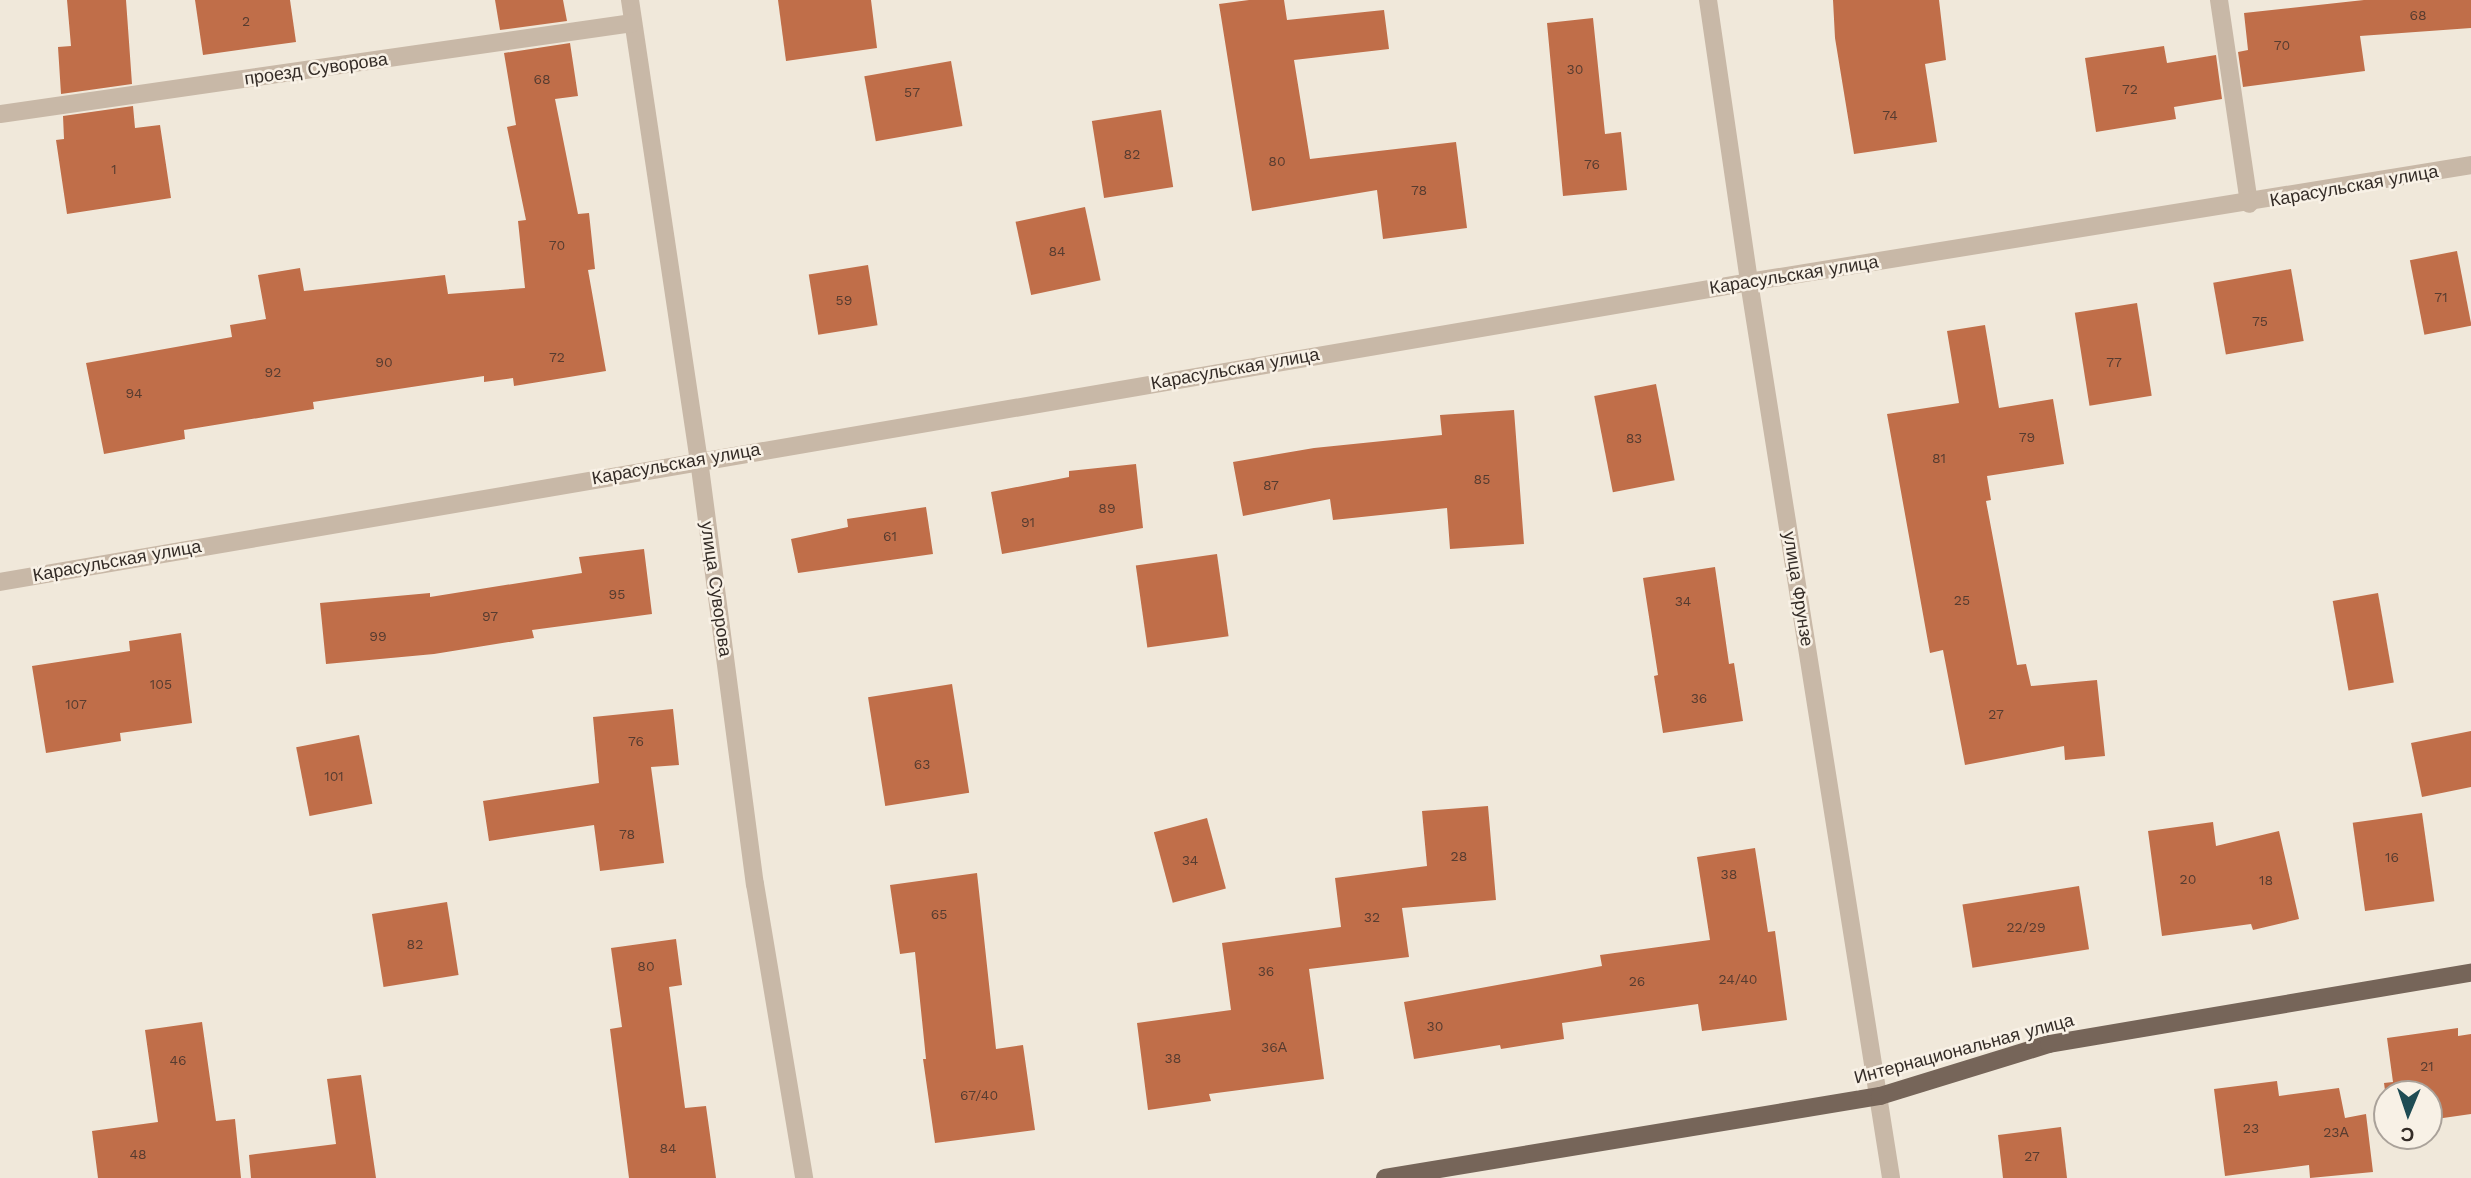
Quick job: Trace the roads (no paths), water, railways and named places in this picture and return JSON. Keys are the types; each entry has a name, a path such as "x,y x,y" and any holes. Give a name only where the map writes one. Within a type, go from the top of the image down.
{"main road":[{"name":"Интернациональная улица","path":"1385,1178 1880,1096 2049,1044 2471,972"}],"street":[{"name":"улица Суворова","path":"629,0 699,460 755,884 804,1178"},
{"name":"улица Фрунзе","path":"1708,0 1749,282 1891,1178"},
{"path":"2219,0 2249,204"},
{"name":"проезд Суворова","path":"0,114 632,23"},
{"name":"Карасульская улица","path":"0,582 1749,282 2249,204 2471,166"}]}
